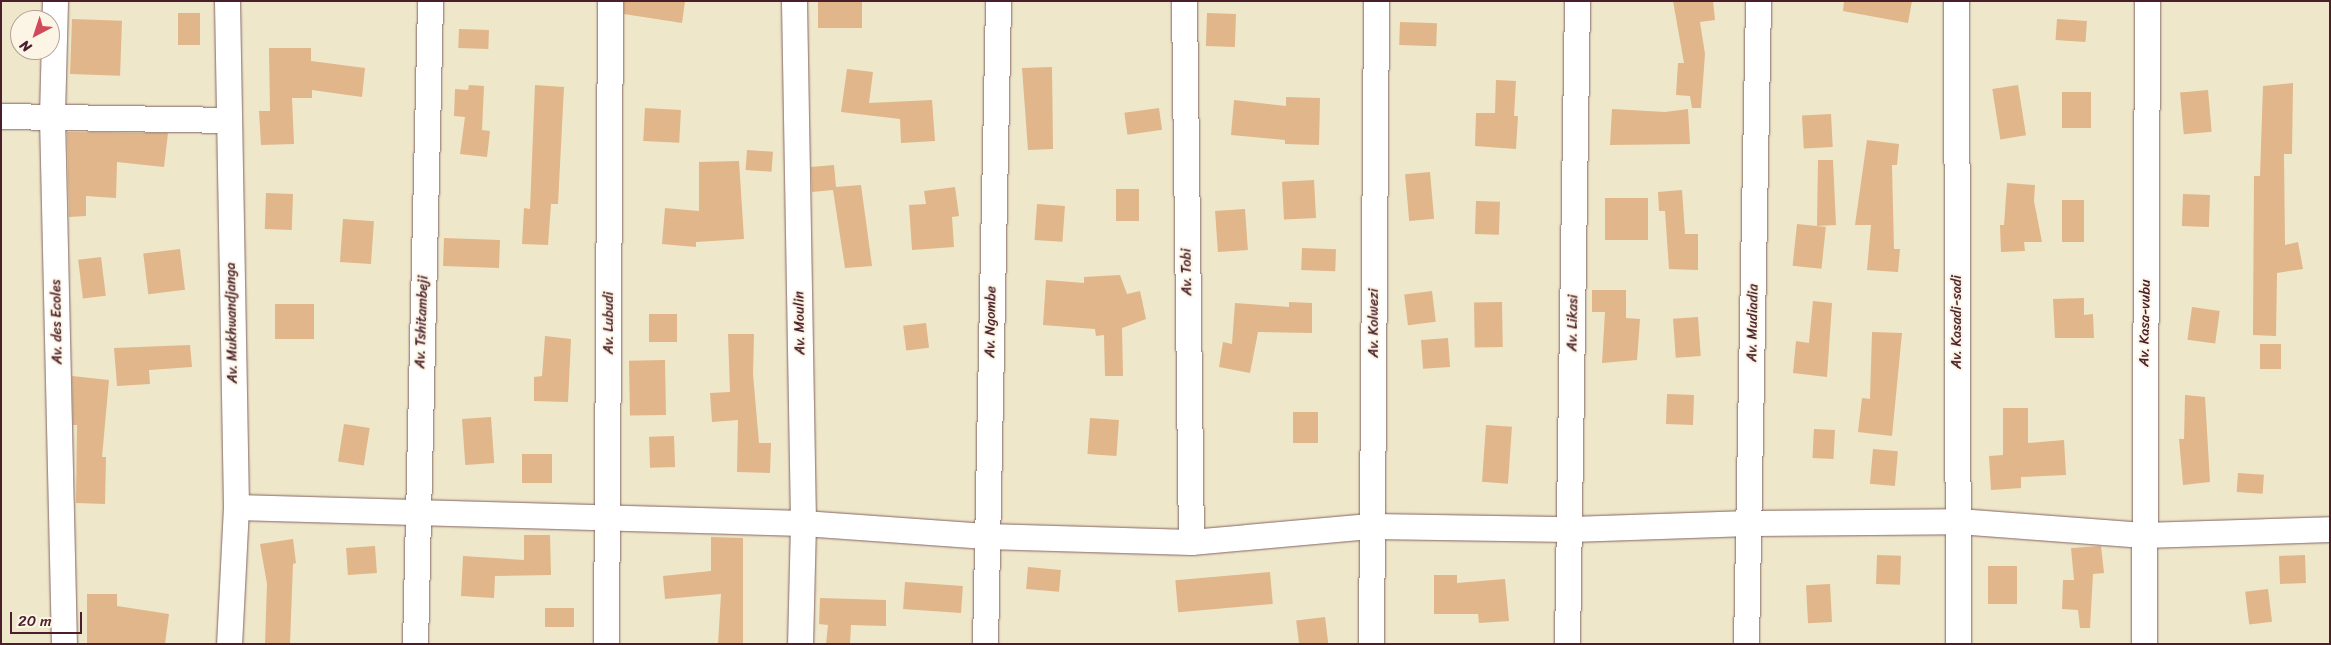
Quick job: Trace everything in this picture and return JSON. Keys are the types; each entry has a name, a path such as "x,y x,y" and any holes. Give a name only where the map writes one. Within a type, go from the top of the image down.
{"street":[{"name":"Av. des Ecoles","path":"55,1 52,117 64,644"},
{"name":"Av. Mukhwandjanga","path":"228,1 227,120 236,508 230,644"},
{"name":"Av. Tshitambeji","path":"415,644 430,1"},
{"name":"Av. Lubudi","path":"606,644 610,1"},
{"name":"Av. Moulin","path":"794,1 803,523 800,644"},
{"name":"Av. Ngombe","path":"985,644 998,1"},
{"name":"Av. Tobi","path":"1184,1 1191,542"},
{"name":"Av. Kolwezi","path":"1371,644 1376,1"},
{"name":"Av. Likasi","path":"1567,644 1571,529 1577,1"},
{"name":"Av. Mudiadia","path":"1746,644 1758,1"},
{"name":"Av. Kasadi-sadi","path":"1956,1 1958,644"},
{"name":"Av. Kasa-vubu","path":"2144,644 2143,536 2148,1"},
{"path":"1,116 227,120"},
{"path":"236,508 803,523 986,536 1191,542 1372,526 1571,529 1749,523 1958,521 2143,536 2330,530"}],"building":[{"path":"624,1 685,1 682,23 624,14"},
{"path":"818,1 862,1 862,28 818,28"},
{"path":"1673,1 1713,1 1715,20 1700,22 1705,54 1701,108 1692,108 1690,96 1676,95 1678,63 1684,63"},
{"path":"1844,1 1912,1 1908,23 1843,11"},
{"path":"178,13 200,13 200,45 178,45"},
{"path":"1207,13 1236,14 1235,47 1206,46"},
{"path":"72,19 122,21 120,76 70,74"},
{"path":"2057,19 2087,21 2085,42 2056,40"},
{"path":"1400,22 1437,23 1436,46 1399,45"},
{"path":"459,29 489,30 488,49 458,48"},
{"path":"269,48 311,48 311,61 365,68 362,97 312,90 312,98 292,98 294,144 261,145 259,111 270,111"},
{"path":"1052,67 1053,149 1028,150 1022,68"},
{"path":"847,69 873,72 869,103 932,100 935,141 901,143 900,119 841,112"},
{"path":"1496,80 1516,81 1514,116 1518,116 1516,149 1475,146 1476,113 1495,113"},
{"path":"2293,83 2292,154 2284,154 2285,245 2298,242 2303,269 2277,273 2276,336 2253,335 2254,176 2260,176 2263,86"},
{"path":"469,85 484,86 482,130 490,131 487,157 460,154 465,117 454,116 455,89 468,90"},
{"path":"535,85 564,87 558,204 551,204 548,245 522,244 524,208 530,209"},
{"path":"2018,85 2026,135 2000,139 1992,89"},
{"path":"2208,90 2212,132 2184,134 2180,92"},
{"path":"2062,92 2091,92 2091,128 2062,128"},
{"path":"1286,97 1320,98 1319,145 1285,144 1285,140 1231,135 1234,100 1286,106"},
{"path":"645,108 681,110 679,143 643,141"},
{"path":"1159,108 1162,130 1127,135 1124,113"},
{"path":"1612,109 1665,112 1688,109 1690,144 1610,145"},
{"path":"1831,114 1833,147 1804,148 1802,116"},
{"path":"67,132 168,133 164,167 117,162 116,198 86,196 86,216 69,217"},
{"path":"1867,140 1899,144 1897,165 1892,165 1894,249 1900,249 1898,272 1867,270 1871,225 1855,225"},
{"path":"747,150 773,152 772,172 746,170"},
{"path":"1818,160 1833,160 1836,225 1817,226"},
{"path":"739,161 744,239 696,242 696,247 662,244 665,208 699,211 699,162"},
{"path":"834,165 836,187 861,185 872,266 845,268 833,190 812,192 811,167"},
{"path":"1430,172 1434,219 1409,221 1405,174"},
{"path":"1314,180 1316,218 1284,220 1282,182"},
{"path":"2007,183 2035,185 2034,201 2042,242 2024,242 2025,251 2001,252 2000,225 2004,225"},
{"path":"955,187 959,216 952,217 954,247 912,250 909,205 926,204 924,191"},
{"path":"1116,189 1139,189 1139,221 1116,221"},
{"path":"1682,190 1685,234 1698,234 1698,270 1669,269 1665,211 1659,211 1658,192"},
{"path":"266,193 293,194 292,230 265,229"},
{"path":"2183,194 2210,195 2209,227 2182,226"},
{"path":"1605,198 1648,198 1648,240 1605,240"},
{"path":"2062,200 2084,200 2084,242 2062,242"},
{"path":"1476,201 1500,202 1499,235 1475,234"},
{"path":"1037,204 1065,206 1062,242 1034,240"},
{"path":"1245,209 1248,250 1218,252 1215,211"},
{"path":"343,219 374,221 371,264 340,262"},
{"path":"1797,224 1826,227 1821,269 1793,266"},
{"path":"444,238 500,240 499,268 443,266"},
{"path":"1302,248 1336,249 1335,271 1301,270"},
{"path":"180,249 185,290 148,294 143,254"},
{"path":"101,257 106,296 83,299 78,260"},
{"path":"1120,275 1127,294 1140,291 1146,319 1122,328 1123,376 1105,376 1104,335 1096,336 1095,329 1043,325 1046,280 1084,283 1084,277"},
{"path":"1592,290 1626,290 1626,318 1640,319 1637,360 1602,363 1605,312 1592,312"},
{"path":"1432,291 1436,322 1408,325 1404,294"},
{"path":"2084,298 2084,315 2093,314 2094,338 2055,338 2053,299"},
{"path":"1813,301 1832,303 1827,377 1793,373 1796,341 1809,343"},
{"path":"1289,302 1312,303 1312,333 1258,332 1250,373 1219,367 1223,342 1232,344 1235,303 1289,307"},
{"path":"1474,302 1502,302 1503,347 1475,347"},
{"path":"275,304 314,304 314,339 275,339"},
{"path":"2192,307 2220,311 2215,344 2187,340"},
{"path":"649,314 677,314 677,342 649,342"},
{"path":"1698,317 1701,356 1676,358 1673,319"},
{"path":"926,323 929,348 906,351 903,326"},
{"path":"1872,332 1902,333 1892,436 1858,432 1862,398 1870,399"},
{"path":"728,334 754,334 753,374 759,443 771,443 770,473 737,472 738,420 712,422 710,393 730,392"},
{"path":"545,336 571,339 568,402 534,401 534,377 542,376"},
{"path":"1448,338 1450,367 1423,369 1421,340"},
{"path":"2260,344 2281,344 2281,369 2260,369"},
{"path":"190,345 192,367 149,370 150,384 117,386 114,348"},
{"path":"665,360 666,415 630,416 629,361"},
{"path":"72,376 109,380 102,457 106,457 105,504 76,503 77,425 73,425"},
{"path":"1667,394 1694,395 1693,425 1666,424"},
{"path":"2185,395 2205,397 2210,482 2183,485 2179,439 2184,439"},
{"path":"2003,408 2028,408 2028,443 2064,440 2066,475 2021,477 2021,488 1991,490 1989,456 2003,455"},
{"path":"1293,412 1318,412 1318,443 1293,443"},
{"path":"491,417 494,463 465,465 462,419"},
{"path":"1090,418 1119,420 1116,456 1087,454"},
{"path":"344,424 370,428 364,466 338,462"},
{"path":"1486,425 1512,427 1508,484 1482,482"},
{"path":"1814,429 1835,430 1833,459 1812,458"},
{"path":"674,436 675,467 650,468 649,437"},
{"path":"1873,449 1898,451 1895,486 1870,484"},
{"path":"522,454 552,454 552,483 522,483"},
{"path":"2238,473 2264,475 2263,494 2237,492"},
{"path":"524,535 550,535 551,575 495,576 494,598 461,596 463,556 524,560"},
{"path":"711,537 743,538 743,644 718,644 721,594 665,599 663,576 711,571"},
{"path":"293,539 296,563 293,564 290,644 265,644 267,584 260,544"},
{"path":"375,546 377,573 348,575 346,548"},
{"path":"2101,546 2104,573 2093,574 2090,628 2080,628 2078,610 2062,609 2063,580 2074,580 2071,548"},
{"path":"1877,555 1901,556 1900,585 1876,584"},
{"path":"2305,555 2306,583 2280,584 2279,556"},
{"path":"1988,566 2017,566 2017,604 1988,604"},
{"path":"1028,567 1061,570 1059,592 1026,589"},
{"path":"1270,572 1273,604 1178,612 1175,580"},
{"path":"1434,575 1457,575 1457,583 1505,579 1509,621 1479,623 1478,614 1434,614"},
{"path":"905,582 963,586 961,613 903,609"},
{"path":"1830,584 1832,622 1808,623 1806,585"},
{"path":"2268,589 2272,622 2249,625 2245,592"},
{"path":"87,594 117,594 117,606 169,614 165,644 87,644"},
{"path":"820,598 886,600 886,626 851,625 850,644 826,644 828,625 819,624"},
{"path":"545,608 574,608 574,627 545,627"},
{"path":"1325,617 1328,643 1299,644 1296,621"}]}
